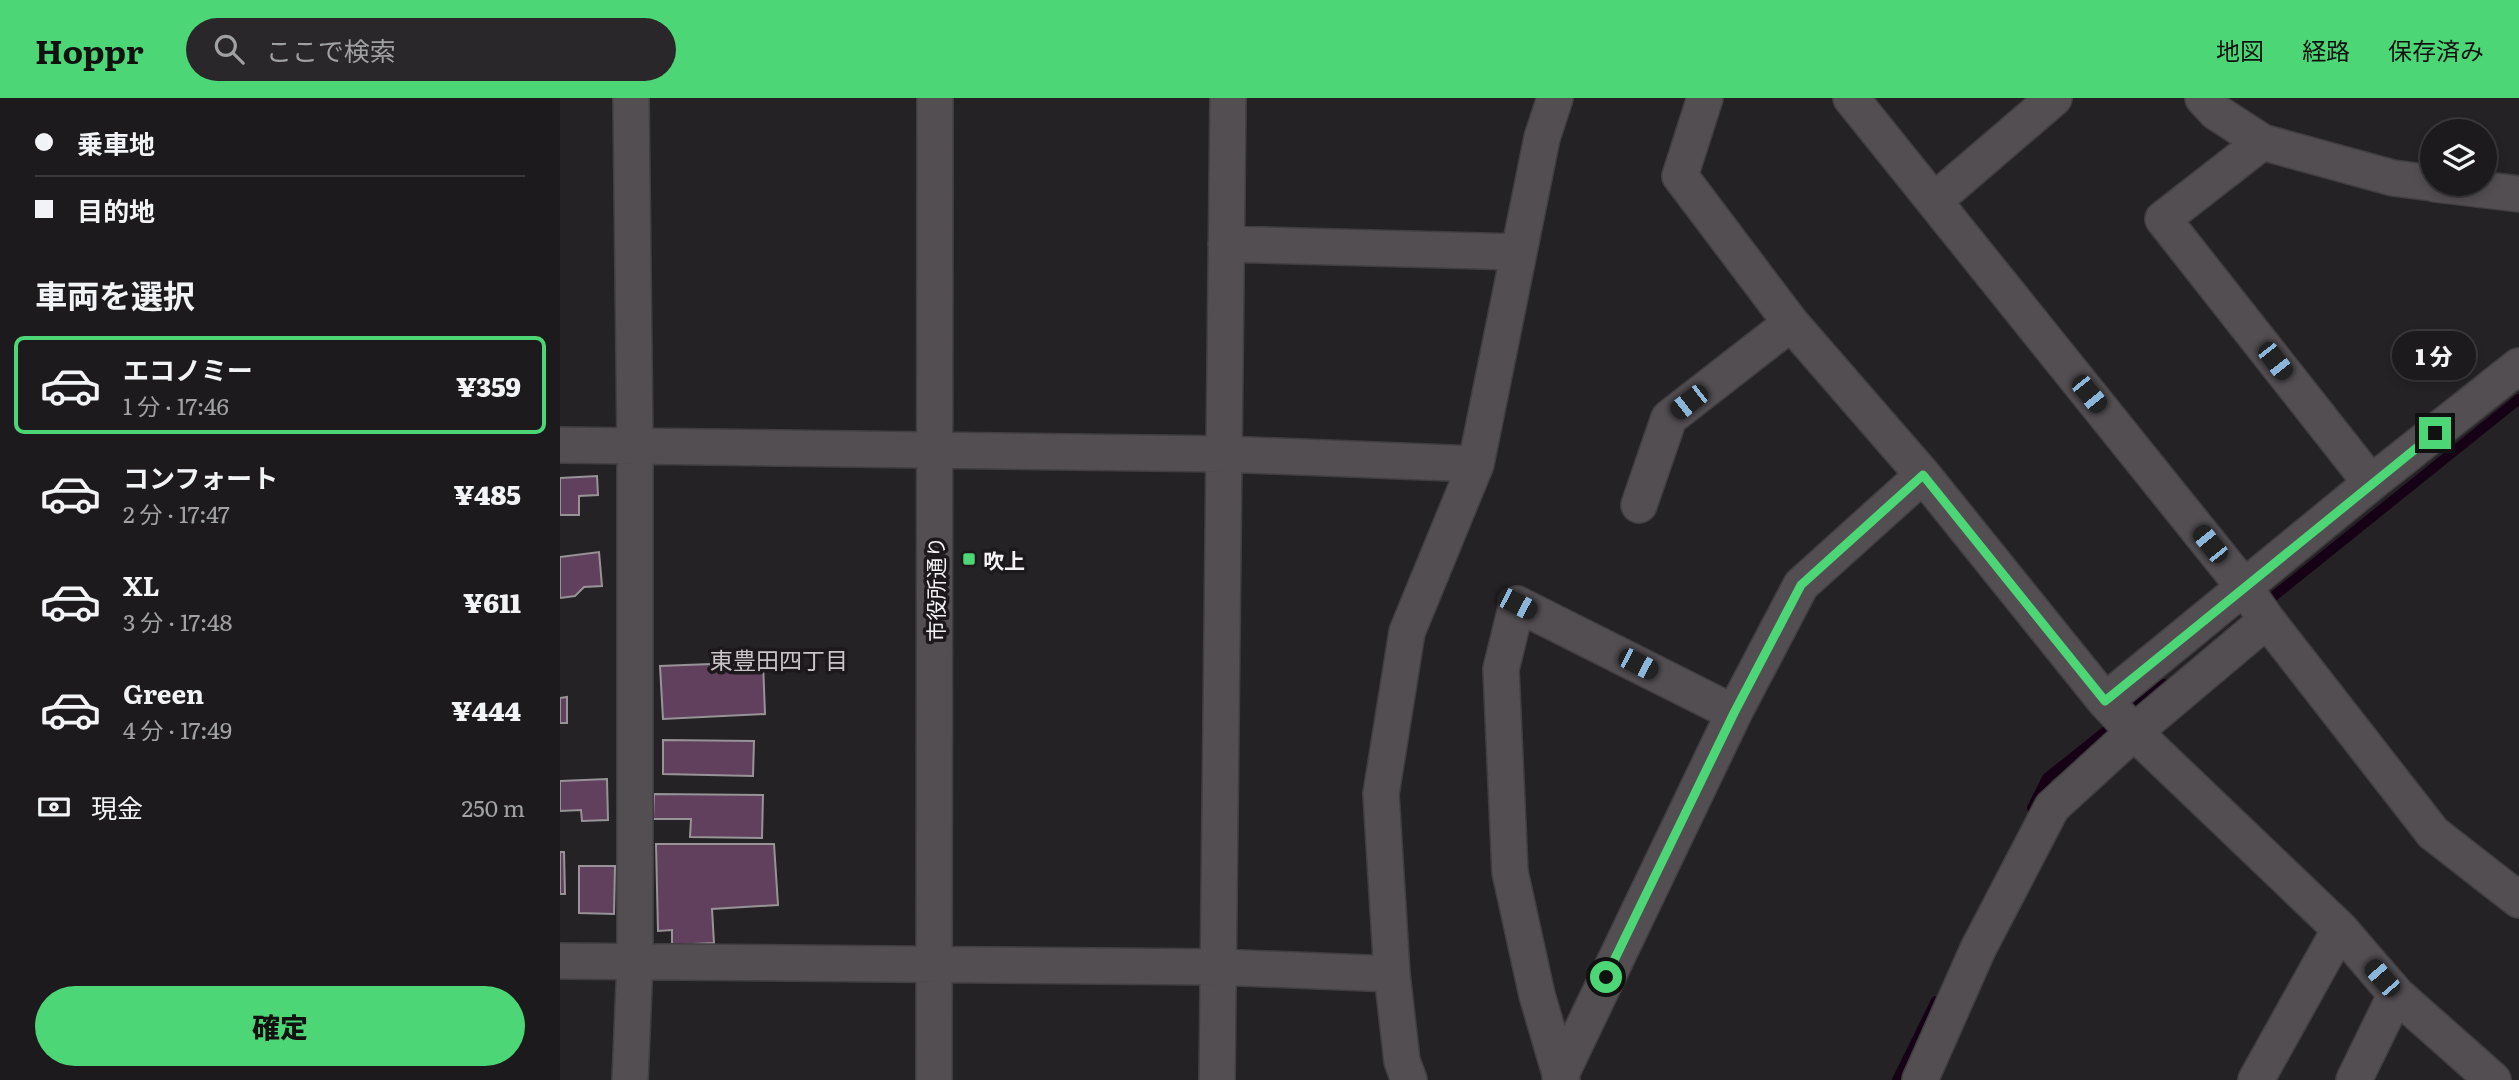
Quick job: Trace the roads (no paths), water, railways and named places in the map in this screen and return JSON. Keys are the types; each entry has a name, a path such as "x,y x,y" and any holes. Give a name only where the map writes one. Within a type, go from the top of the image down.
{"street":[{"path":"630,1080 635,962 635,446 631,98"},
{"name":"市役所通り","path":"934,98 934,1080"},
{"path":"1217,1080 1228,98"},
{"path":"1409,1080 1402,1061 1392,974 1381,794 1407,632 1476,464 1542,138 1555,98"},
{"path":"1705,98 1680,176 1791,323 1923,475 2105,701 2340,929 2396,994 2493,1080"},
{"path":"1851,98 2244,587 2433,833 2519,900"},
{"path":"1934,201 2054,98"},
{"path":"2203,98 2217,113 2262,142 2392,178 2420,182"},
{"path":"2262,142 2163,219 2371,483"},
{"path":"2497,191 2519,194"},
{"path":"1226,244 1519,252"},
{"path":"1639,505 1669,418 1791,323"},
{"path":"2105,701 2371,483 2519,366"},
{"path":"560,445 1224,454 1476,464"},
{"path":"1561,1078 1734,713 1801,585 1923,475"},
{"path":"1561,1078 1538,995 1510,872 1501,669 1517,604 1734,713"},
{"path":"1920,1080 1978,949 2052,807 2134,732 2267,620"},
{"path":"2256,1080 2340,929"},
{"path":"560,961 1218,967 1392,974"},
{"path":"2354,1080 2396,994"}],"waterway":[{"path":"2274,596 2519,399"},
{"path":"2136,707 2164,684"},
{"path":"2032,808 2047,778 2106,731"},
{"path":"1897,1080 1936,1001"}],"place":[{"name":"吹上","path":"969,559"}],"district":[{"name":"東豊田四丁目","path":"779,659"}]}
